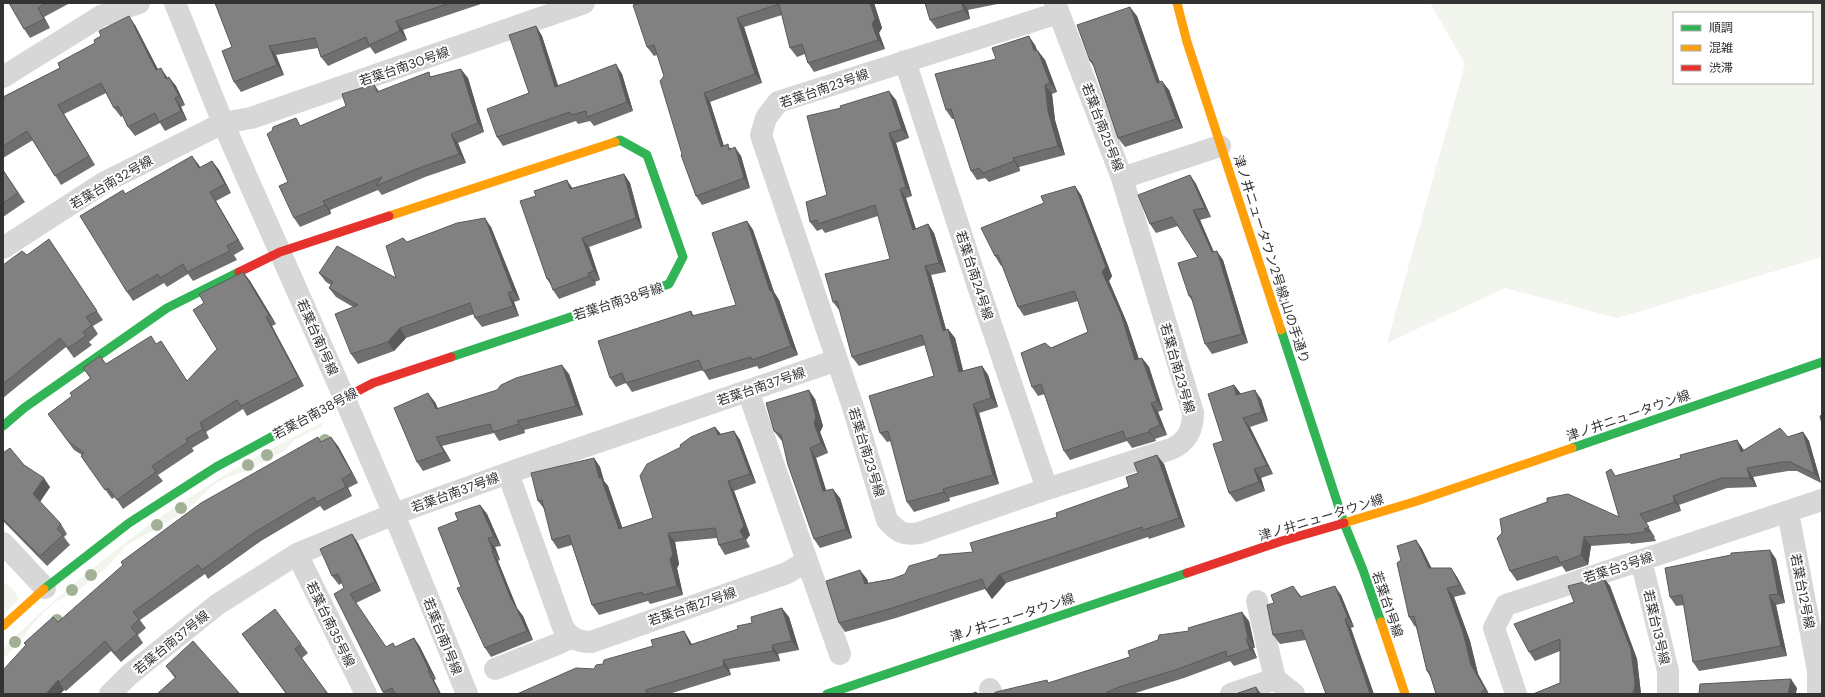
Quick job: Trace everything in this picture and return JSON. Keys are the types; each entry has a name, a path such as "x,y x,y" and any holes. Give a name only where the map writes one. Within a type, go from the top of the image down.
{"street":[{"path":"3,77 101,16 139,3"},
{"name":"若葉台南1号線","path":"175,3 223,123 394,514 467,694"},
{"name":"若葉台南30号線","path":"223,123 251,118 584,3"},
{"name":"津ノ井ニュータウン2号線;山の手通り","path":"1178,3 1187,42 1220,146 1344,523"},
{"name":"若葉台南25号線","path":"1056,8 1122,178 1220,146"},
{"name":"若葉台南23号線","path":"1056,8 905,61 778,102 766,118 761,136 838,360 887,520 901,533 909,535 920,533 1047,489 1171,449 1184,442 1191,431 1193,413 1122,178"},
{"name":"若葉台南24号線","path":"905,61 1047,489"},
{"name":"若葉台南32号線","path":"3,248 105,182 223,123"},
{"name":"若葉台南38号線","path":"3,426 24,408 167,308 280,252 620,140 647,155 683,257 669,284 373,383 344,397 216,467 129,523 45,588 3,626"},
{"name":"若葉台南37号線","path":"110,694 129,675 218,604 297,554 394,514 508,473 838,360"},
{"name":"津ノ井ニュータウン線","path":"826,694 1282,541 1417,501 1822,362"},
{"path":"748,391 806,561 840,654"},
{"path":"495,669 555,646 572,637 563,627 508,473"},
{"name":"若葉台3号線","path":"1516,694 1494,628 1506,605 1822,500"},
{"name":"若葉台12号線","path":"1788,512 1818,671 1818,694"},
{"name":"若葉台1号線","path":"1344,523 1363,570 1405,694"},
{"path":"3,543 45,588"},
{"name":"若葉台南35号線","path":"297,554 366,694"},
{"name":"若葉台13号線","path":"1641,560 1668,671 1668,694"},
{"name":"若葉台南27号線","path":"572,637 578,640 592,642 787,573 806,561"},
{"path":"1257,601 1275,679 1294,694"},
{"path":"1231,694 1275,679"}],"shaded area":[{"path":"1430,3 1822,3 1822,257 1617,318 1505,288 1387,343 1465,64"},
{"path":"324,422 320,427 293,441 286,450 250,470 225,478 212,486 189,508 158,528 127,545 106,568 77,591 55,602 44,612 31,626 20,642 3,659 3,648 77,581 115,550 194,494 279,445"},
{"path":"3,582 12,588 19,599 3,615 3,595 5,596 3,594"}],"building":[{"path":"9,3 46,3 38,8 44,19 24,29"},
{"path":"215,3 450,3 396,21 400,31 369,45 366,37 321,57 315,38 269,46 277,65 234,82 222,51 232,47"},
{"path":"642,3 870,3 875,19 872,24 878,40 808,63 802,44 790,48 779,4 737,18 755,74 704,93 721,147 728,144 729,150 735,147 744,178 696,196 681,155 682,154 660,81 664,76 654,45 647,47 633,5"},
{"path":"925,3 962,3 964,10 930,20"},
{"path":"1130,7 1157,83 1162,81 1176,119 1118,138 1092,61 1090,61 1077,25"},
{"path":"129,16 156,70 161,68 166,79 169,77 179,96 175,98 181,111 159,122 155,113 128,127 118,106 114,108 101,83 58,105 89,156 55,176 27,131 3,146 3,97 60,68 58,63 95,43 94,40 101,36 99,31"},
{"path":"536,26 555,87 616,64 627,102 587,117 586,111 571,115 570,112 497,137 487,109 529,93 509,35"},
{"path":"1029,36 1034,50 1038,51 1050,83 1045,85 1048,111 1058,146 1013,158 1014,161 983,173 979,168 971,171 951,109 946,110 935,74 996,59 992,48"},
{"path":"461,69 478,123 451,134 459,154 419,168 376,186 382,177 323,201 325,205 294,218 279,186 288,182 267,134 272,131 273,127 296,118 300,126 346,106 342,94 374,84 377,92 429,72 430,77"},
{"path":"889,91 902,129 889,133 906,187 900,189 913,230 928,224 939,263 925,266 943,331 948,329 959,372 982,366 991,398 973,404 993,475 943,489 944,492 907,502 888,431 880,433 869,396 934,376 922,335 852,357 837,301 833,302 825,274 890,259 875,205 818,224 817,220 810,222 806,202 827,195 807,116 841,108 840,106"},
{"path":"192,156 199,168 212,161 225,184 210,192 238,240 227,246 230,251 187,272 183,264 160,278 158,274 127,292 80,216 123,190 125,194"},
{"path":"3,170 18,193 3,203"},
{"path":"624,174 636,218 582,238 594,271 588,273 589,276 553,290 549,279 547,279 520,201 536,196 534,191 567,180 570,189"},
{"path":"1190,175 1205,208 1193,210 1212,252 1217,251 1242,334 1205,344 1191,296 1189,296 1178,263 1198,257 1172,217 1150,224 1138,195"},
{"path":"1075,186 1106,267 1102,272 1121,314 1135,360 1142,358 1157,401 1151,403 1160,425 1149,430 1149,432 1126,439 1123,431 1064,451 1041,384 1032,387 1021,353 1045,343 1051,348 1088,332 1075,292 1074,291 1018,307 998,255 995,256 981,228 1044,203 1041,196"},
{"path":"485,218 513,291 508,293 513,306 475,318 470,303 400,328 388,342 351,354 335,314 358,305 329,288 333,282 319,273 337,246 396,278 386,246 403,238 407,242 457,223"},
{"path":"747,221 770,291 772,291 791,346 752,360 751,357 703,371 699,360 626,383 622,373 610,378 598,341 691,311 692,316 736,305 712,233"},
{"path":"49,239 97,311 86,317 92,325 83,332 86,336 68,348 60,338 3,384 3,265 22,251 27,255"},
{"path":"243,272 269,315 266,317 298,377 241,406 237,400 200,423 203,429 186,439 188,442 152,466 156,472 117,500 108,488 105,490 81,456 84,453 68,441 48,414 72,396 70,393 91,378 83,368 100,356 106,364 151,336 156,344 161,341 187,381 217,349 193,310 204,303 199,294"},
{"path":"562,365 576,406 517,421 519,424 493,432 490,424 436,437 444,452 417,462 394,408 428,393 436,409 497,390 501,385 516,378"},
{"path":"1234,385 1236,395 1255,390 1262,412 1243,418 1267,465 1254,469 1259,482 1229,493 1213,444 1223,441 1208,394"},
{"path":"809,390 816,417 814,423 821,443 810,448 823,491 833,489 846,529 814,539 788,465 781,435 774,431 766,403"},
{"path":"715,427 718,435 734,431 750,474 728,481 744,526 740,531 744,538 719,545 715,528 668,533 673,555 670,559 677,586 643,595 642,592 592,605 569,535 552,540 542,500 538,501 531,473 594,458 599,478 601,477 619,529 653,518 640,476 647,464 681,447 680,445 691,437"},
{"path":"1780,428 1788,437 1803,432 1815,474 1790,462 1747,468 1750,478 1721,478 1673,496 1675,502 1640,514 1649,527 1644,529 1650,531 1624,535 1584,537 1581,555 1560,563 1557,556 1510,571 1497,538 1502,533 1500,519 1547,502 1547,498 1568,494 1619,517 1606,472 1611,469 1615,476 1681,458 1680,455 1737,440 1741,452"},
{"path":"318,437 321,442 331,437 352,473 342,479 346,487 317,502 314,497 255,532 202,570 198,565 133,612 139,619 131,627 137,634 115,653 105,641 60,682 58,680 46,694 3,694 3,670 26,645 24,643 53,617 58,622 123,565 121,562 201,503"},
{"path":"10,448 24,465 44,478 33,494 61,524 57,529 63,535 40,556 3,519 3,453"},
{"path":"1157,455 1179,518 1143,530 1142,527 1000,574 986,590 982,579 889,609 839,623 826,581 860,570 865,584 892,579 905,574 909,566 937,558 939,555 973,552 970,543 1057,517 1056,513 1129,487 1126,477 1138,473 1134,463"},
{"path":"480,505 494,537 488,538 492,551 511,599 527,631 485,648 457,588 461,587 438,528 458,520 455,513"},
{"path":"352,534 375,582 350,594 386,647 393,643 395,647 414,638 440,694 395,694 392,688 383,692 334,594 344,588 338,574 332,576 320,549"},
{"path":"1416,540 1429,568 1451,568 1460,585 1447,588 1463,632 1471,665 1485,689 1480,694 1436,694 1429,671 1427,671 1414,616 1409,617 1397,563 1401,560 1397,546"},
{"path":"1770,550 1778,594 1769,595 1781,646 1693,662 1682,595 1670,597 1665,568 1731,555 1731,553"},
{"path":"1603,577 1631,650 1635,683 1634,691 1630,694 1533,694 1560,683 1560,639 1529,652 1514,624 1574,602 1568,586"},
{"path":"1293,586 1300,597 1335,586 1348,618 1345,619 1370,694 1326,694 1302,630 1273,635 1267,605 1274,603 1271,595"},
{"path":"782,608 792,641 772,645 773,651 723,660 724,666 646,690 647,693 517,694 576,668 594,669 596,665 603,664 604,660 653,646 651,640 684,631 690,645 738,629 737,626 752,623 751,617"},
{"path":"275,609 301,644 295,649 328,694 287,694 242,634"},
{"path":"1242,612 1248,638 1246,639 1250,649 1227,657 1226,651 1178,669 1119,687 1107,692 1106,694 993,694 1047,680 1048,683 1130,657 1128,651 1158,640 1159,635 1189,631 1188,628"},
{"path":"193,641 240,694 157,694 176,677 166,666"},
{"path":"1791,679 1788,694 1699,694 1700,684"},
{"path":"1256,687 1258,694 1238,693"}],"traffic: fast":[{"path":"451,357 669,284 683,257 647,155 620,140 615,142"},
{"path":"3,426 24,408 167,308 239,272"},
{"path":"1281,330 1344,523 1363,570 1381,622"},
{"path":"1572,448 1822,362"},
{"path":"44,589 129,523 216,467 310,416"},
{"path":"827,694 1187,573"}],"traffic: slow":[{"path":"1177,3 1187,42 1281,330"},
{"path":"389,216 615,142"},
{"path":"1344,523 1417,501 1572,448"},
{"path":"3,626 44,589"},
{"path":"1381,622 1405,694"}],"traffic: jam":[{"path":"239,272 280,252 389,216"},
{"path":"310,416 373,383 451,357"},
{"path":"1187,573 1282,541 1344,523"}]}
